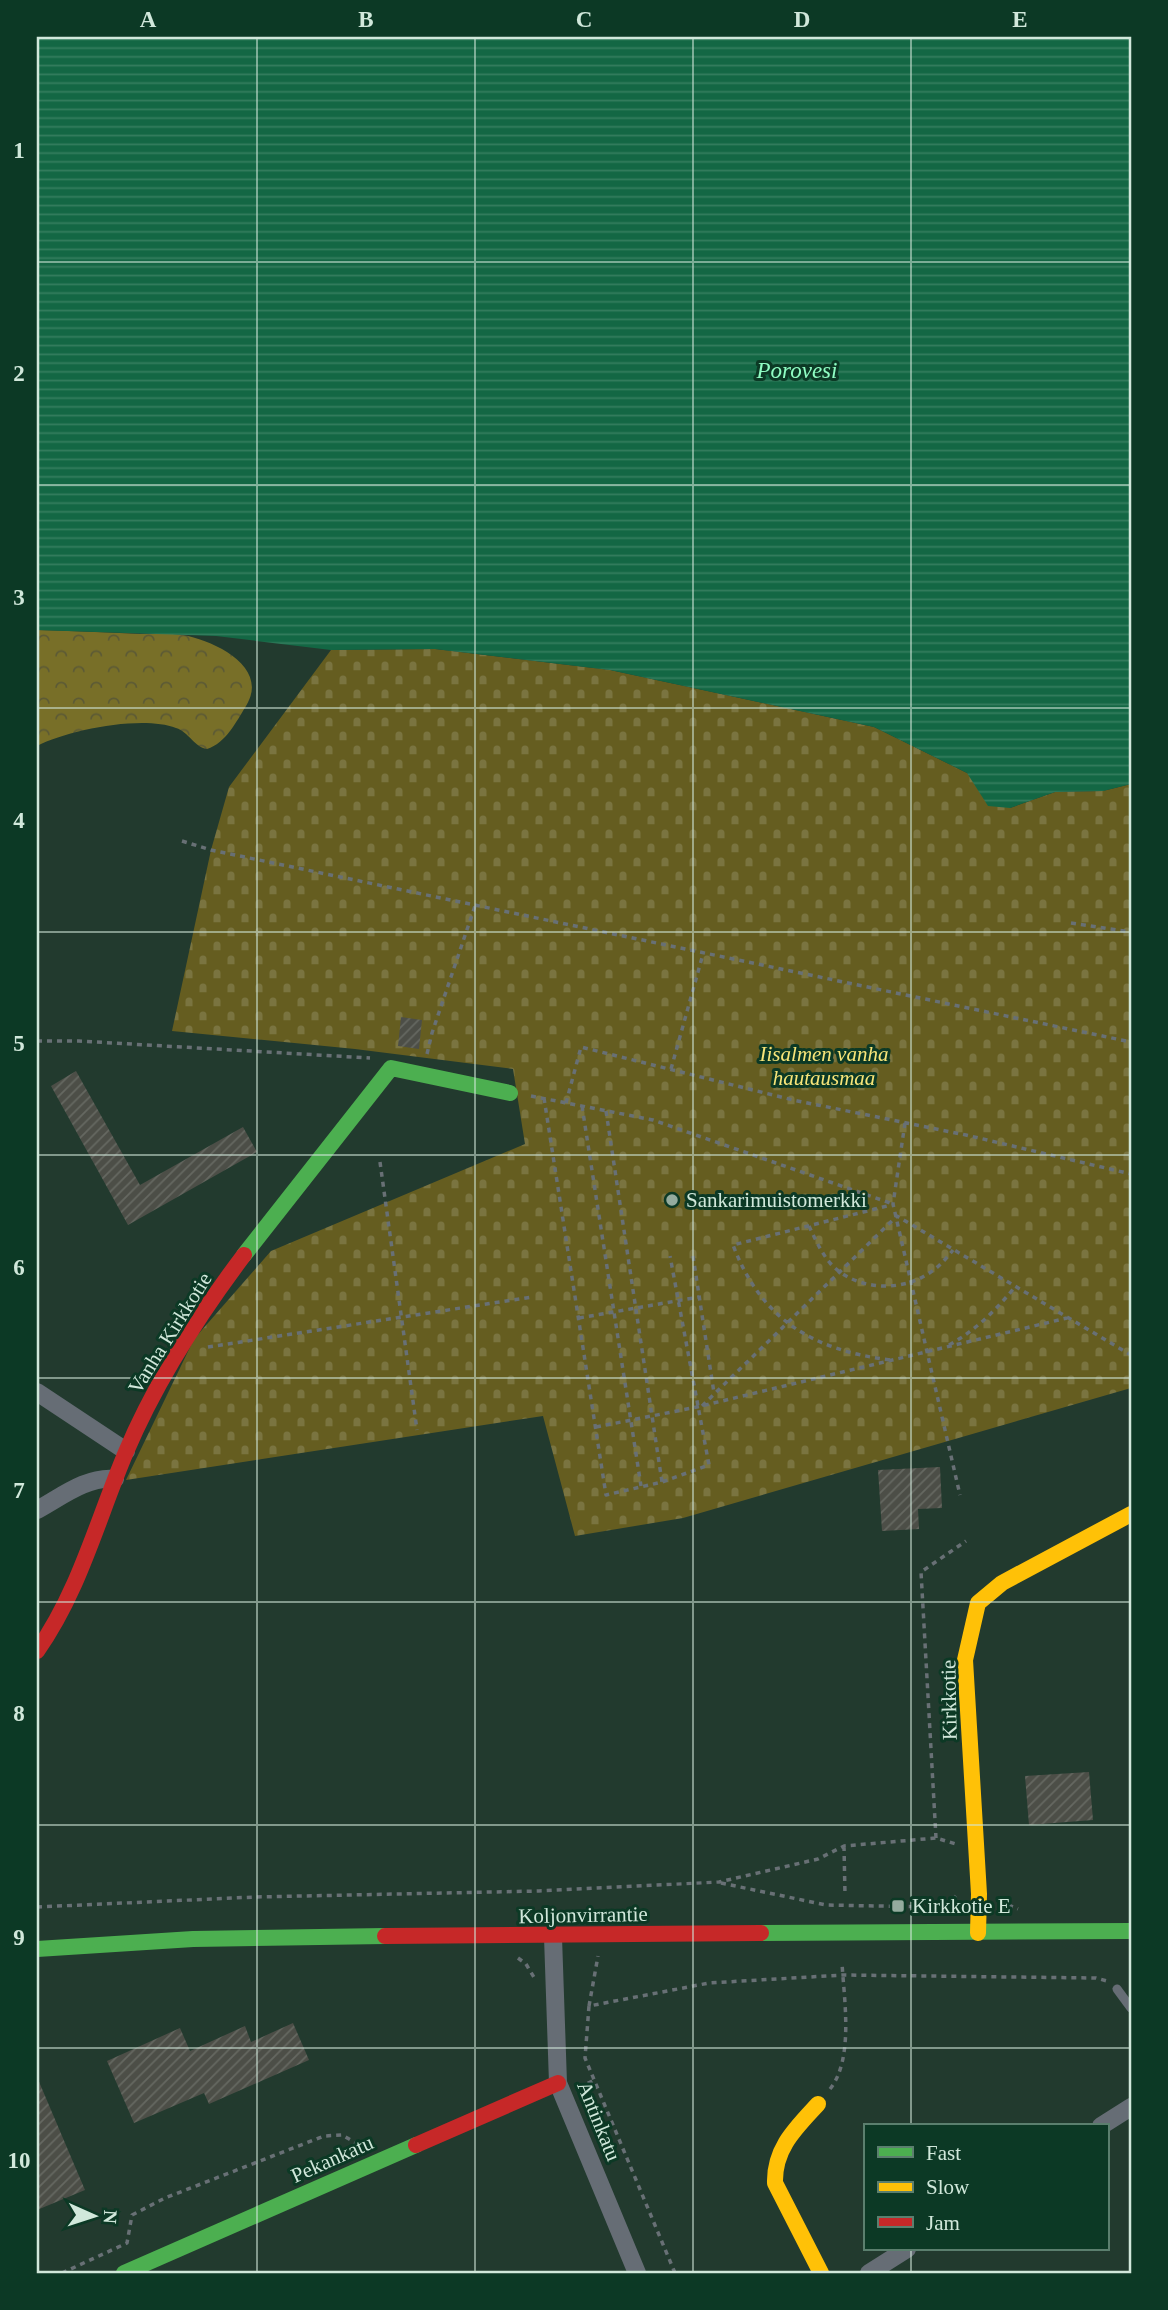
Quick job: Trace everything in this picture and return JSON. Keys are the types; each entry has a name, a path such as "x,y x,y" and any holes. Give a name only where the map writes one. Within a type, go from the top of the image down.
{"street":[{"path":"391,1068 510,1093"},
{"name":"Vanha Kirkkotie","path":"37,1651 65,1606 126,1451 153,1394 195,1325 244,1256 391,1068"},
{"path":"37,1392 126,1451"},
{"path":"37,1510 89,1482 102,1478 115,1479"},
{"name":"Kirkkotie","path":"978,1933 979,1894 965,1660 978,1603 1002,1583 1131,1514"},
{"name":"Koljonvirrantie","path":"37,1949 122,1942 273,1937 1131,1931"},
{"name":"Antinkatu","path":"553,1937 558,2083 638,2273"},
{"name":"Pekankatu","path":"124,2273 153,2268 558,2083"},
{"path":"818,2104 784,2143 776,2156 773,2169 775,2183 821,2273"},
{"path":"1104,2124 1131,2107"},
{"path":"869,2273 905,2250"}],"lane":[{"path":"1117,1989 1131,2008"}],"path":[{"path":"183,841 211,850 475,906 1131,1042"},
{"path":"421,1074 475,906"},
{"path":"1071,923 1131,932"},
{"path":"671,1069 703,954"},
{"path":"37,1041 79,1041 376,1058 391,1068"},
{"path":"566,1103 581,1047 793,1100 1131,1174"},
{"path":"510,1093 653,1120 893,1204"},
{"path":"544,1098 606,1495 662,1482 709,1465 670,1256"},
{"path":"582,1106 641,1486"},
{"path":"606,1111 662,1482"},
{"path":"905,1123 893,1204 960,1495"},
{"path":"380,1162 417,1430"},
{"path":"892,1360 852,1353 823,1344 787,1323 763,1301 750,1282 733,1245 893,1204"},
{"path":"897,1216 1131,1355"},
{"path":"699,1406 897,1216"},
{"path":"808,1226 820,1249 839,1272 863,1284 887,1285 912,1281 933,1270 953,1250"},
{"path":"693,1256 714,1394"},
{"path":"944,1348 978,1327 1014,1287"},
{"path":"202,1348 532,1297"},
{"path":"579,1318 699,1297"},
{"path":"596,1427 699,1406 1067,1318"},
{"path":"936,1839 921,1573 966,1541"},
{"path":"37,1907 255,1897 539,1891 719,1882 818,1859 844,1846 936,1839 961,1846"},
{"path":"844,1846 845,1895"},
{"path":"719,1882 826,1905 929,1907 948,1904 964,1887 979,1894"},
{"path":"601,1934 589,2006 585,2058 675,2273"},
{"path":"506,1937 513,1955 526,1964 535,1978 536,1991"},
{"path":"818,2104 835,2082 845,2049 842,1963"},
{"path":"589,2006 709,1983 843,1975 1096,1978 1117,1989"},
{"path":"62,2273 127,2243 132,2215 165,2198 324,2136 342,2135 363,2147"}],"green space":[{"path":"37,630 172,634 196,638 236,658 251,679 251,692 246,706 230,731 220,742 207,749 176,728 144,723 86,730 37,746"},
{"name":"Iisalmen vanha hautausmaa","path":"435,649 610,670 874,727 967,773 1010,808 1055,792 1103,791 1131,784 1131,1388 683,1518 575,1536 543,1416 126,1480 194,1339 271,1251 525,1144 513,1069 355,1049 172,1031 211,850 229,787 331,650"}],"water":[{"name":"Porovesi","path":"37,37 1131,37 1131,784 1103,791 1055,792 1010,808 988,806 967,773 874,727 610,670 435,649 331,650 216,636 37,630"}],"building":[{"path":"401,1017 422,1020 419,1049 398,1046"},
{"path":"76,1071 140,1185 243,1127 257,1152 128,1225 51,1086"},
{"path":"940,1467 942,1508 918,1509 919,1529 882,1531 878,1470"},
{"path":"1089,1772 1093,1820 1029,1825 1025,1776"},
{"path":"293,2023 309,2060 209,2104 204,2093 134,2123 107,2061 180,2028 190,2051 245,2026 251,2042"},
{"path":"37,2077 85,2190 37,2210"}],"traffic: fast":[{"path":"244,1255 391,1068 510,1093"},
{"path":"761,1933 1131,1931"},
{"path":"37,1949 193,1939 385,1936"},
{"path":"124,2273 416,2145"}],"traffic: slow":[{"path":"978,1933 979,1894 965,1660 978,1603 1002,1583 1131,1514"},
{"path":"818,2104 794,2130 782,2149 775,2183 821,2273"}],"traffic: jam":[{"path":"37,1651 65,1604 126,1452 164,1375 194,1325 244,1255"},
{"path":"385,1936 761,1933"},
{"path":"416,2145 558,2083"}],"place":[{"name":"Sankarimuistomerkki","path":"672,1200"},
{"name":"Kirkkotie E","path":"898,1906"}]}
